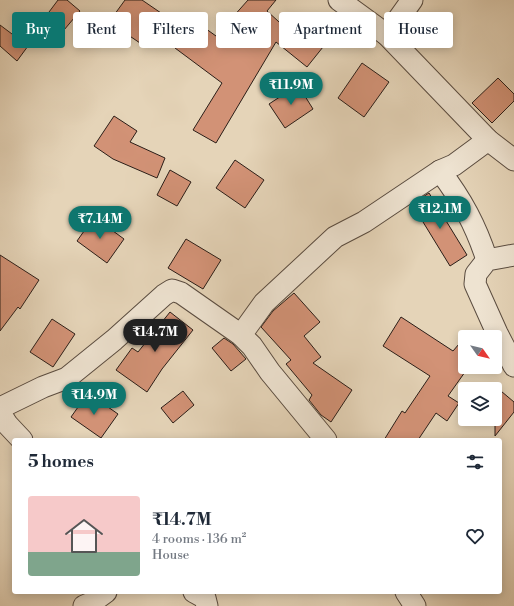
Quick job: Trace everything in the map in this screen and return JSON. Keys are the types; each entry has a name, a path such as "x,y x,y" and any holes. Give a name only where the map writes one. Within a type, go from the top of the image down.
{"street":[{"path":"339,0 384,33"},
{"path":"403,12 412,0"},
{"path":"400,48 488,140 514,160"},
{"path":"241,334 264,303 336,237 364,222 440,171 454,165 488,140"},
{"path":"440,171 456,192 470,215 481,240 487,260"},
{"path":"514,255 487,260 476,274 475,284 496,333 514,366"},
{"path":"0,408 43,387 67,378 114,340 164,295 172,290 181,293 241,334 324,438"},
{"path":"0,413 7,424 20,438"},
{"path":"84,606 103,594"},
{"path":"197,594 204,598 206,606"},
{"path":"407,594 415,606"}],"building":[{"path":"58,0 67,0 80,11 73,12 73,19 65,29 65,12 49,12"},
{"path":"125,0 142,0 160,12 139,12 139,42 131,37 131,12 116,12"},
{"path":"248,0 276,0 267,11 268,12 237,12"},
{"path":"271,15 279,22 279,44 276,42 216,143 193,130 222,83 175,48 208,48 208,30 216,36 216,48 271,48"},
{"path":"0,25 12,34 12,48 27,48 17,61 0,46"},
{"path":"283,48 322,48 307,67"},
{"path":"362,63 389,82 364,117 338,98"},
{"path":"498,78 514,94 514,101 492,123 472,103"},
{"path":"298,85 313,109 285,128 269,104"},
{"path":"114,116 137,131 130,142 165,158 157,178 113,159 94,146"},
{"path":"235,160 264,180 245,208 216,188"},
{"path":"170,170 191,182 177,206 157,195"},
{"path":"429,193 467,255 450,266 412,204"},
{"path":"94,217 124,239 107,263 77,241"},
{"path":"186,239 221,260 203,289 168,268"},
{"path":"0,255 39,280 20,309 18,307 0,331"},
{"path":"294,293 320,322 304,336 321,357 313,363 352,390 331,422 321,415 309,400 312,395 286,364 291,360 261,327 273,311"},
{"path":"170,312 193,330 162,369 147,392 116,370 132,348 138,352"},
{"path":"401,317 453,351 458,345 458,374 464,374 448,396 458,402 458,404 447,421 436,413 419,438 385,438 402,411 405,413 430,376 383,346"},
{"path":"52,319 75,334 53,367 30,352"},
{"path":"224,338 233,344 246,359 231,371 212,348"},
{"path":"183,391 194,405 173,423 161,408"},
{"path":"502,392 514,402 514,412 495,436 495,426 502,426"},
{"path":"88,393 118,414 101,438 71,417"}]}
